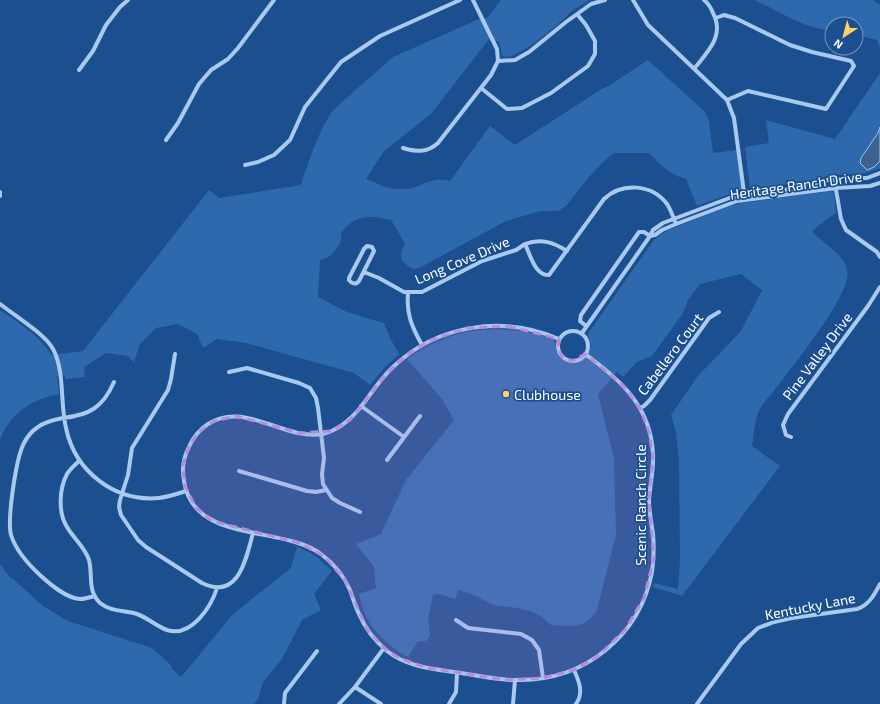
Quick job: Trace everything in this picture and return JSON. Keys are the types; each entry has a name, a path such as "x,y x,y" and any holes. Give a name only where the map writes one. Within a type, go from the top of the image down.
{"street":[{"path":"79,70 93,51 106,25 120,7 128,0"},
{"path":"166,140 178,123 199,84 211,70 228,59 238,48 274,0"},
{"path":"245,165 258,162 274,155 290,140 305,107 341,62 380,36 460,0"},
{"path":"403,148 418,152 434,147 442,139 494,70 498,61 497,49 473,0"},
{"path":"498,61 514,60 529,52 591,4 605,0"},
{"path":"632,0 648,25 727,100 734,118 745,200"},
{"path":"694,69 716,40 718,23 709,4 704,0"},
{"path":"481,88 507,109 522,108 550,92 588,66 595,54 595,41 586,25 577,14"},
{"path":"716,18 724,15 734,18 790,45 851,61 854,66 826,109 748,91 727,100"},
{"name":"Heritage Ranch Drive","path":"582,334 586,326 650,236 651,232 656,227 732,197 745,194 805,187 834,178 862,179 880,173"},
{"path":"834,178 841,219 846,230 877,252 880,257"},
{"name":"Heritage Ranch Drive","path":"650,236 676,224 745,200 836,188 870,186 880,183"},
{"name":"Long Cove Drive","path":"525,244 538,270 543,275 549,275 600,204 608,195 620,189 636,187 650,191 667,204 676,224"},
{"path":"586,326 581,323 580,318 639,232 644,232 650,236"},
{"name":"Long Cove Drive","path":"364,272 408,293 426,291 482,261 516,250 525,244 534,241 554,243 567,251"},
{"path":"370,246 374,251 364,272 358,283 353,284 351,282 350,278 364,249 370,246"},
{"name":"Pine Valley Drive","path":"791,437 786,435 783,425 788,414 868,306 880,287"},
{"path":"408,293 408,315 422,345"},
{"path":"0,304 44,338 54,351 58,365 64,418 68,436 79,461 97,480 121,493 134,496 154,498 166,497 186,491"},
{"name":"Cabellero Court","path":"640,408 650,400 709,318 718,312"},
{"name":"Scenic Ranch Circle","path":"559,339 540,332 517,327 487,326 467,328 446,334 422,345 405,356 391,369 346,423 331,431 321,434 293,432 241,416 230,416 219,419 209,424 199,432 189,446 183,464 183,477 186,491 196,508 212,521 253,533 299,543 312,548 329,560 345,580 358,612 367,629 384,648 399,658 412,664 457,673 515,680 543,678 574,670 597,657 621,635 630,624 638,611 649,583 654,558 649,500 653,466 653,450 649,432 640,408 633,396 622,383 585,354"},
{"path":"573,330 582,334 588,345 585,354 578,360 572,361 563,358 558,349 559,339 561,336 573,330"},
{"path":"175,354 170,385 159,406 132,448 128,474 121,493 119,507 121,516 142,544 202,583 217,588 229,585 239,575 253,533"},
{"path":"229,372 241,368 253,369 299,383 310,388 318,403 324,458 323,479 326,490 336,501 360,512"},
{"path":"95,596 79,599 74,598 62,592 32,568 14,542 10,529 10,515 18,460 24,442 33,431 44,423 81,416 94,409 106,397 114,382"},
{"path":"361,406 404,437"},
{"path":"387,460 420,416"},
{"path":"79,461 69,471 65,479 61,498 61,510 66,526 88,556 91,587 100,603 108,608 136,614 162,628 177,632 188,628 195,622 211,602 217,588"},
{"path":"239,471 307,491 316,492 326,490"},
{"name":"Kentucky Lane","path":"697,704 741,644 758,628 773,622 792,618 863,607 872,598 880,584"},
{"path":"456,620 468,628 521,634 532,640 539,650 543,678"},
{"path":"177,632 178,637"},
{"path":"339,704 355,687 384,648"},
{"path":"284,704 285,693 317,651"},
{"path":"574,670 580,684 581,692 576,704"},
{"path":"449,704 456,692 457,673"},
{"path":"513,704 515,680"},
{"path":"355,687 381,704"}],"highlighted area":[{"path":"508,326 559,339 558,349 563,358 572,361 585,354 621,383 640,408 649,432 653,457 649,500 654,558 644,598 625,630 597,657 574,670 543,678 506,680 427,668 399,658 384,648 367,629 345,580 324,556 299,543 212,521 196,508 184,484 183,464 189,446 199,432 214,421 236,416 300,433 331,431 350,420 386,374 405,356 431,340 467,328"}],"shaded area":[{"path":"501,0 590,0 573,10 555,27 532,45 512,56 505,57 502,55 499,42 489,39 431,114 384,151 366,179 394,189 411,188 438,180 450,181 490,126 515,145 648,60 705,112 709,121 713,153 737,150 742,189 697,206 686,179 670,172 649,153 614,153 606,159 589,177 566,206 558,211 540,211 506,221 421,267 414,269 406,265 402,260 401,253 405,244 391,220 376,217 359,219 345,227 336,250 327,258 320,260 318,297 347,312 384,323 399,354 384,368 370,385 354,373 246,343 217,339 203,348 197,334 178,324 156,328 140,344 134,362 128,356 106,353 84,367 85,377 65,379 65,375 57,376 59,394 49,396 23,409 4,430 0,440 0,310 35,335 51,355 83,351 209,190 219,198 301,185 319,136 333,110 393,57 479,19 487,18"},
{"path":"755,0 873,0 880,5 880,48 877,40 864,37 864,16 824,16 824,29 812,27 792,19"},
{"path":"880,73 880,168 863,174 831,175 805,182 750,189 745,147 769,143 766,120 835,139"},
{"path":"880,127 880,161 874,167 867,170 860,163 861,158 878,133"},
{"path":"830,191 834,193 836,213 812,231 841,257 847,269 847,280 841,295 819,331 759,410 752,446 780,466 682,596 653,587 654,583 678,589 680,559 679,462 676,432 671,415 698,376 741,331 762,290 741,274 700,284 688,300 683,313 652,356 637,362 623,377 617,372 598,394 614,459 616,535 597,610 591,618 582,624 572,626 551,625 542,617 531,611 493,605 460,590 458,591 455,599 440,594 433,595 428,620 430,635 426,641 418,641 408,657 390,646 376,632 365,614 359,594 376,588 374,567 356,544 381,534 406,480 454,420 442,399 407,359 424,348 459,334 477,330 495,329 513,330 552,339 554,340 559,356 568,363 578,362 586,356 591,346 588,335 589,332 654,240 668,230 741,203"},
{"path":"297,546 317,557 332,571 314,594 321,610 302,620 282,659 263,682 258,699 253,704 0,704 0,564 11,579 12,578 43,606 68,621 152,648 172,666 171,668 181,677 234,613 291,568"}],"place":[{"name":"Clubhouse","path":"506,394"}]}
